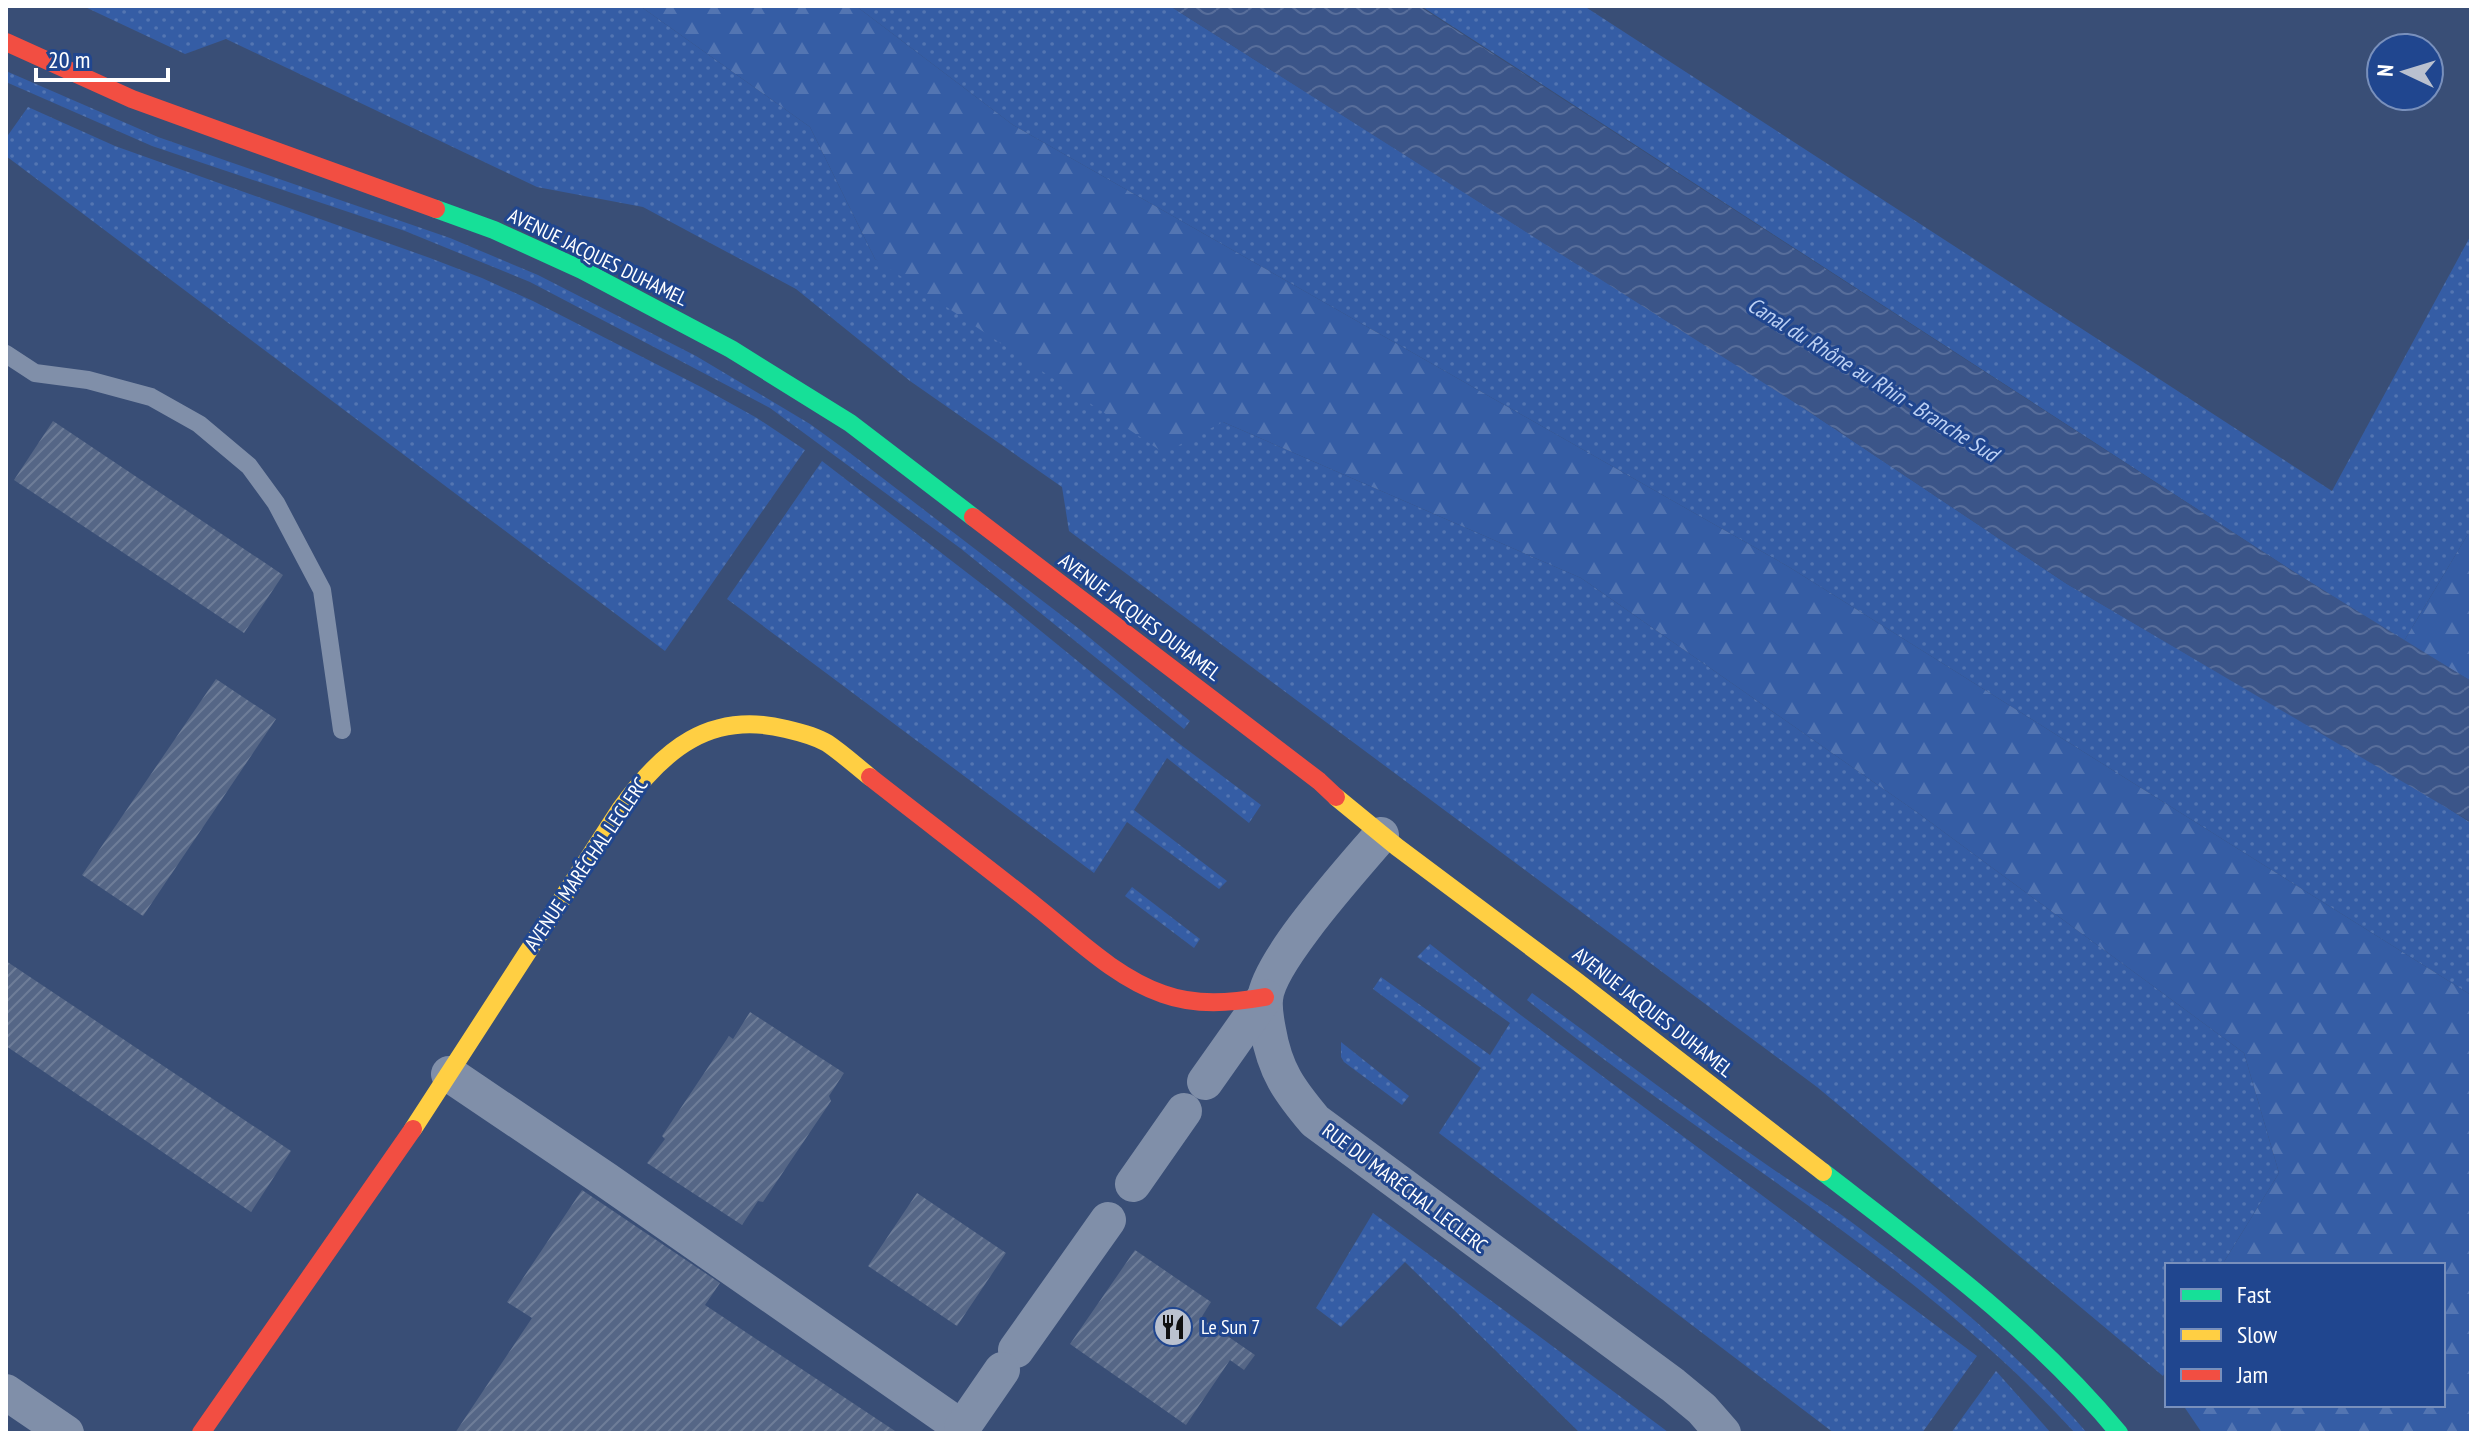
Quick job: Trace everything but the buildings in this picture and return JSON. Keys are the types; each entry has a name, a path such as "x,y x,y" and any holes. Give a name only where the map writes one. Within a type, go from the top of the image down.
{"main road":[{"name":"AVENUE JACQUES DUHAMEL","path":"6,42 132,99 494,230 582,270 731,349 850,423 1319,781 1381,835 1535,949 1902,1232 2015,1322 2093,1399 2119,1433"},
{"name":"AVENUE MARÉCHAL LECLERC","path":"201,1433 400,1148 621,808 646,774 672,751 702,733 741,723 786,727 825,742 1137,982 1163,994 1187,1000 1231,1004 1265,997"}],"street":[{"path":"1205,1082 1265,997 1277,967 1295,941 1381,835"},
{"name":"RUE DU MARÉCHAL LECLERC","path":"1265,997 1270,1041 1278,1071 1315,1121 1673,1385 1702,1409 1723,1433"},
{"path":"449,1074 606,1180 960,1430 1108,1220"},
{"path":"1133,1184 1184,1111"},
{"path":"6,1392 66,1433"}],"lane":[{"path":"6,354 35,373 88,380 151,397 199,424 249,466 276,503 322,590 342,730"}],"green space":[{"path":"83,6 640,6 810,127 875,259 1223,422 1581,578 1918,813 2244,1053 2279,1173 2223,1263 2165,1263 2163,1376 1817,1087 1069,531 1062,487 910,381 796,289 643,207 537,187 226,39 185,54"},
{"path":"640,6 856,6 1013,125 1789,567 2471,995 2471,1433 2202,1433 2184,1407 2445,1407 2445,1263 2223,1263 2279,1173 2244,1053 1918,813 1581,578 1223,422 1164,453 875,259 810,127"},
{"path":"856,6 1170,6 1787,397 2067,584 2471,823 2471,995 1789,567 1013,125"},
{"path":"1421,6 1584,6 2332,491 2471,235 2471,529 2404,641"},
{"path":"6,71 158,137 450,238 538,275 696,356 810,424 850,453 1078,628 1190,721 1184,729 960,548 770,408 530,282 405,231 152,146 6,82"},
{"path":"28,107 115,146 482,278 703,388 757,418 805,450 665,651 6,156 6,138"},
{"path":"822,461 1261,805 1249,823 1167,758 1134,810 1227,881 1219,889 1127,822 1094,873 727,599"},
{"path":"2471,529 2471,681 2404,641"},
{"path":"1132,887 1200,939 1194,948 1125,896"},
{"path":"1430,944 1977,1356 1922,1433 1834,1433 1439,1133 1481,1068 1373,989 1381,977 1490,1055 1510,1023 1417,957"},
{"path":"1532,993 1919,1274 2007,1350 2087,1433 2075,1433 2013,1371 1948,1313 1879,1258 1527,1000"},
{"path":"1341,1042 1409,1096 1402,1105 1344,1062"},
{"path":"1373,1213 1669,1433 1580,1433 1405,1262 1341,1327 1316,1308"},
{"path":"1996,1371 2051,1433 1951,1433"}],"water":[{"name":"Canal du Rhône au Rhin - Branche Sud","path":"1170,6 1419,6 2302,577 2471,681 2471,822 2067,584 1811,413"}],"traffic: fast":[{"path":"436,209 494,230 582,270 731,349 850,423 973,517"},
{"path":"1823,1172 2016,1327 2052,1360 2119,1433"}],"traffic: slow":[{"path":"413,1129 621,808 637,787 672,753 711,730 734,725 759,725 812,736 838,751 870,777"},
{"path":"1336,797 1823,1172"}],"traffic: jam":[{"path":"6,42 132,99 436,209"},
{"path":"973,517 1336,797"},
{"path":"870,777 1097,956 1145,987 1175,998 1201,1002 1265,997"},
{"path":"201,1433 413,1129"}],"place":[{"name":"Le Sun 7","path":"1173,1327"}]}
